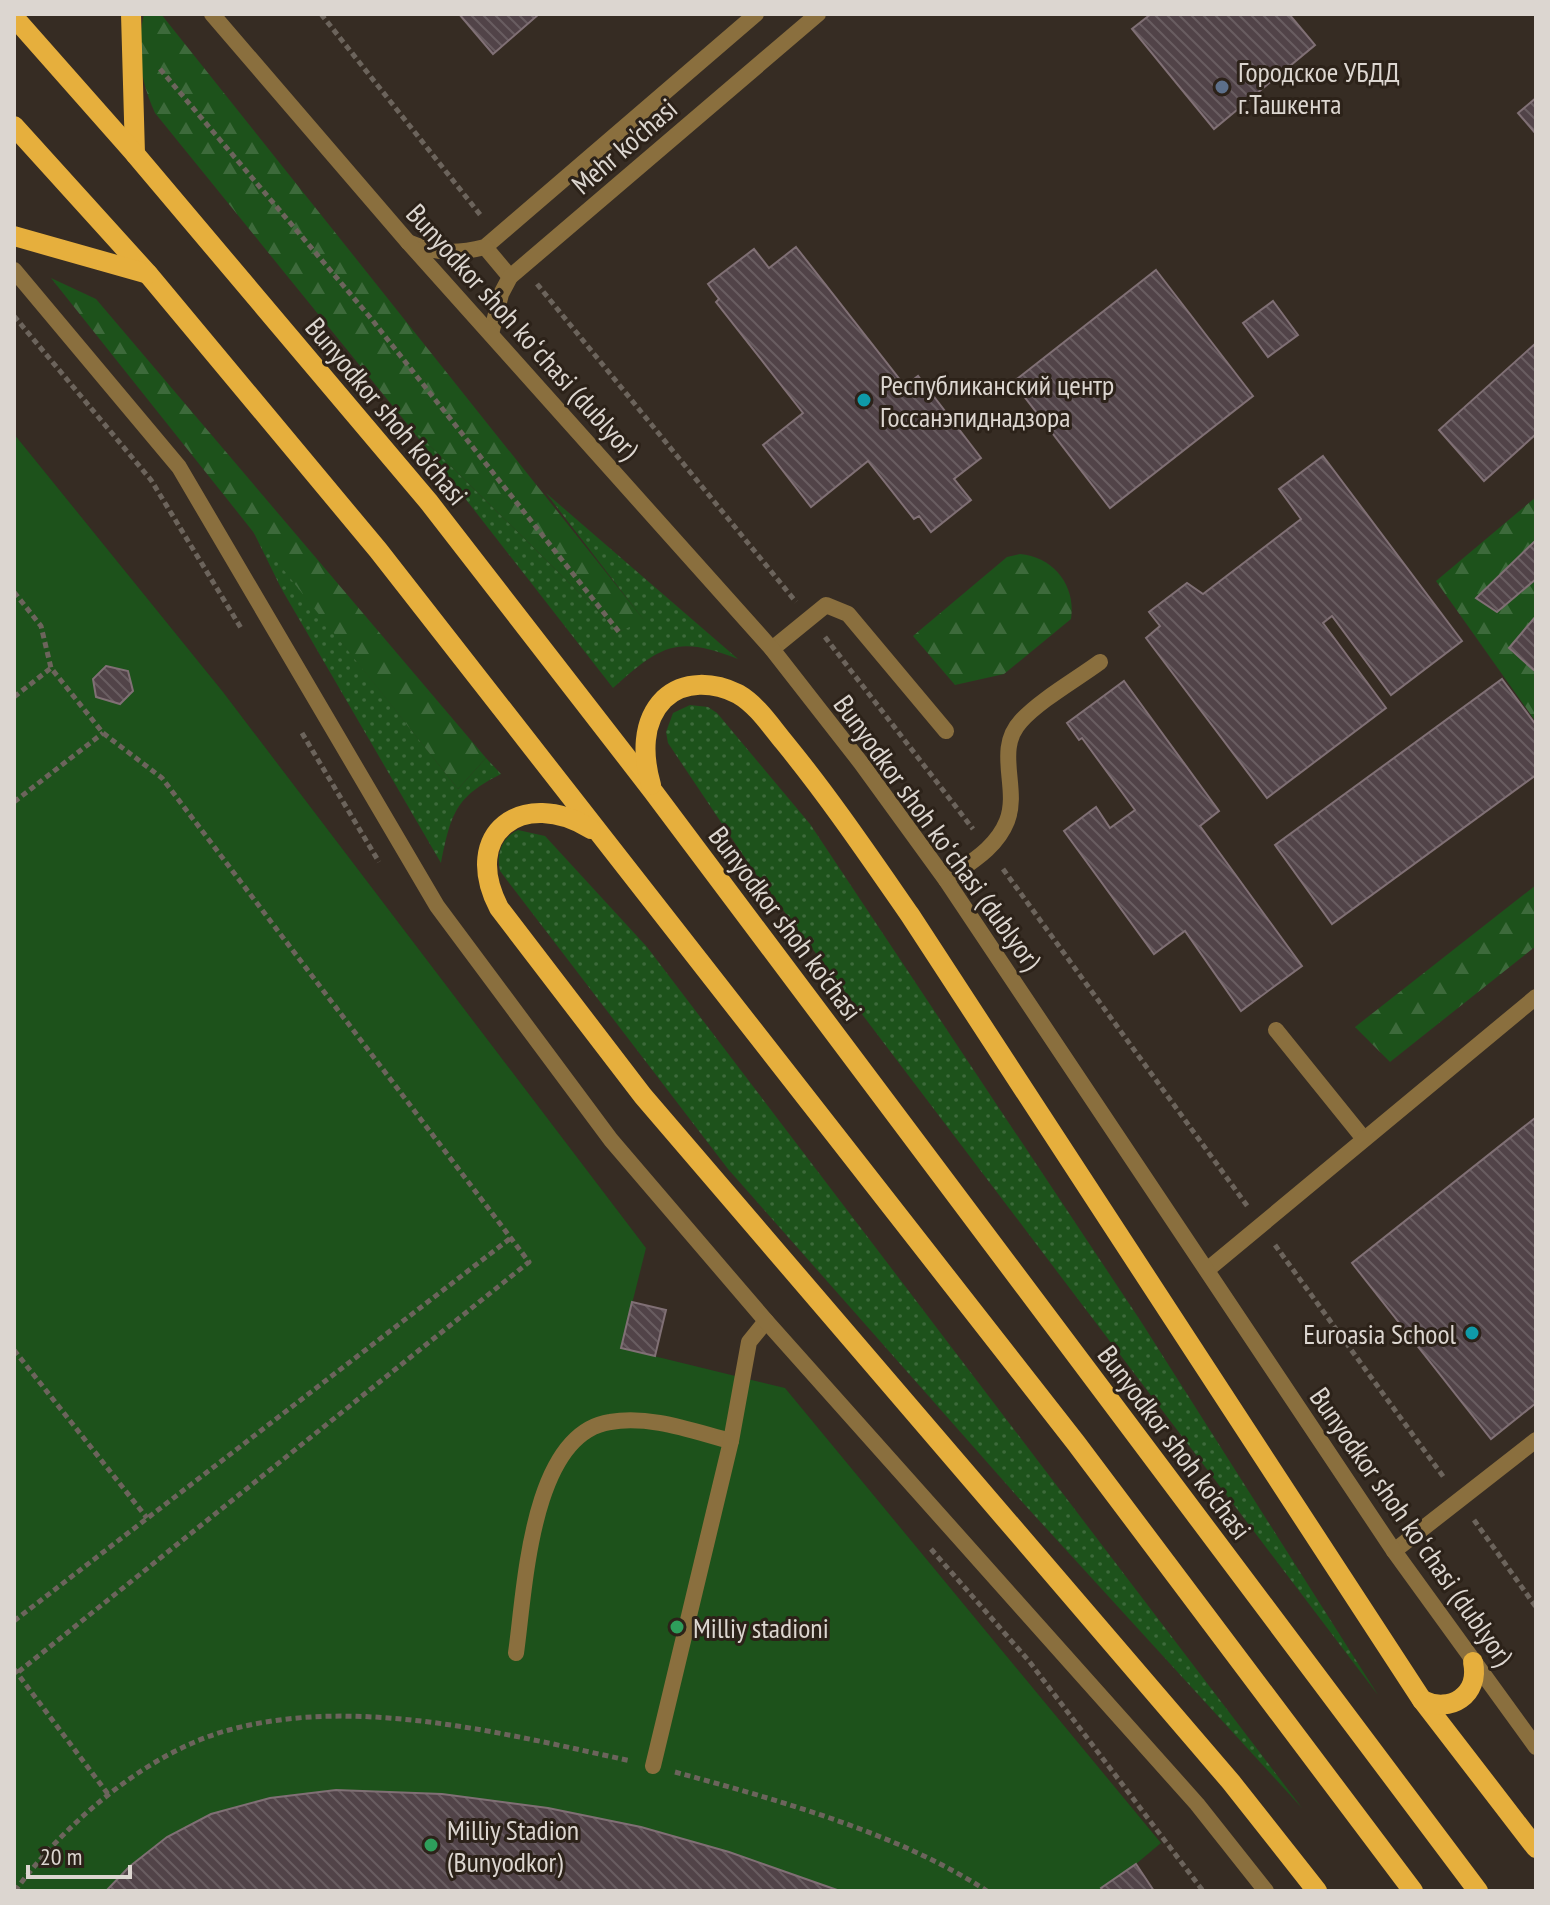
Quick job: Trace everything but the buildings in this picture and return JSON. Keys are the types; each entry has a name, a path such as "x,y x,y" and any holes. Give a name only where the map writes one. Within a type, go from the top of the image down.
{"main road":[{"name":"Bunyodkor shoh ko'chasi","path":"14,17 135,154 428,501 652,790 1478,1891"},
{"path":"131,24 135,154"},
{"path":"14,126 148,274 378,550 1076,1443 1413,1891"},
{"path":"14,236 148,274"},
{"path":"652,790 646,763 646,737 654,712 671,693 692,685 714,686 738,694 757,709 834,806 910,915 1422,1700 1536,1848"},
{"path":"599,835 575,821 553,814 530,813 510,819 494,836 486,859 488,883 499,908 643,1096 1231,1782 1317,1891"},
{"path":"1422,1700 1441,1706 1462,1699 1473,1681 1473,1662"}],"street":[{"name":"Bunyodkor shoh koʻchasi (dublyor)","path":"212,14 408,242 772,649 946,880 1394,1551 1536,1747"},
{"name":"Mehr ko'chasi","path":"491,241 756,14"},
{"name":"Mehr ko'chasi","path":"491,334 501,294 516,272 818,14"},
{"path":"408,242 437,253 460,253 491,241 516,272"},
{"path":"14,270 179,467 437,906 611,1140 766,1321 1197,1804 1266,1891"},
{"path":"772,649 826,605 848,614 946,731"},
{"path":"946,880 989,850 1008,820 1011,787 1006,754 1020,721 1100,662"},
{"path":"1207,1270 1536,997"},
{"path":"1276,1030 1364,1139"},
{"path":"653,1766 731,1441 749,1342 766,1321"},
{"path":"516,1653 539,1511 561,1452 591,1428 610,1422 655,1422 731,1441"},
{"path":"1394,1551 1536,1440"}],"path":[{"path":"321,14 491,241"},
{"path":"131,24 369,316 619,632"},
{"path":"516,272 809,617 989,850 1536,1607"},
{"path":"14,592 41,626 51,668 103,733 162,778 529,1262 16,1671 108,1794"},
{"path":"14,697 51,668"},
{"path":"14,802 103,733"},
{"path":"14,1621 512,1237"},
{"path":"14,1350 147,1518"},
{"path":"15,1891 37,1861 108,1794 177,1752 216,1735 279,1722"},
{"path":"1165,1838 1203,1891"}],"green space":[{"path":"144,14 161,14 644,620 619,632 404,420 155,113 141,65 140,40"},
{"path":"51,278 96,299 486,758 458,789"},
{"path":"404,420 619,632 643,619 546,493 738,659 699,647 671,648 644,662 613,688"},
{"path":"14,434 223,692 646,1248 621,1348 785,1388 1161,1843 1136,1864 1154,1891 14,1891"},
{"path":"1536,497 1536,722 1436,581"},
{"path":"252,529 458,789 486,758 501,774 464,799 452,819 441,863 281,588"},
{"path":"1020,554 1043,561 1060,575 1070,595 1071,619 1004,674 955,685 913,636 1007,557"},
{"path":"690,705 708,707 717,713 810,824 1140,1320 1378,1695 755,873 668,743 666,732 673,713"},
{"path":"518,830 545,836 647,947 1302,1808 1024,1504 728,1169 500,871 502,847 508,837"},
{"path":"1536,885 1536,946 1390,1062 1355,1027"}],"place":[{"name":"Городское УБДД г.Ташкента","path":"1222,87"},
{"name":"Республиканский центр Госсанэпиднадзора","path":"864,400"},
{"name":"Euroasia School","path":"1472,1333"},
{"name":"Milliy stadioni","path":"677,1627"},
{"name":"Milliy Stadion (Bunyodkor)","path":"431,1845"}]}
